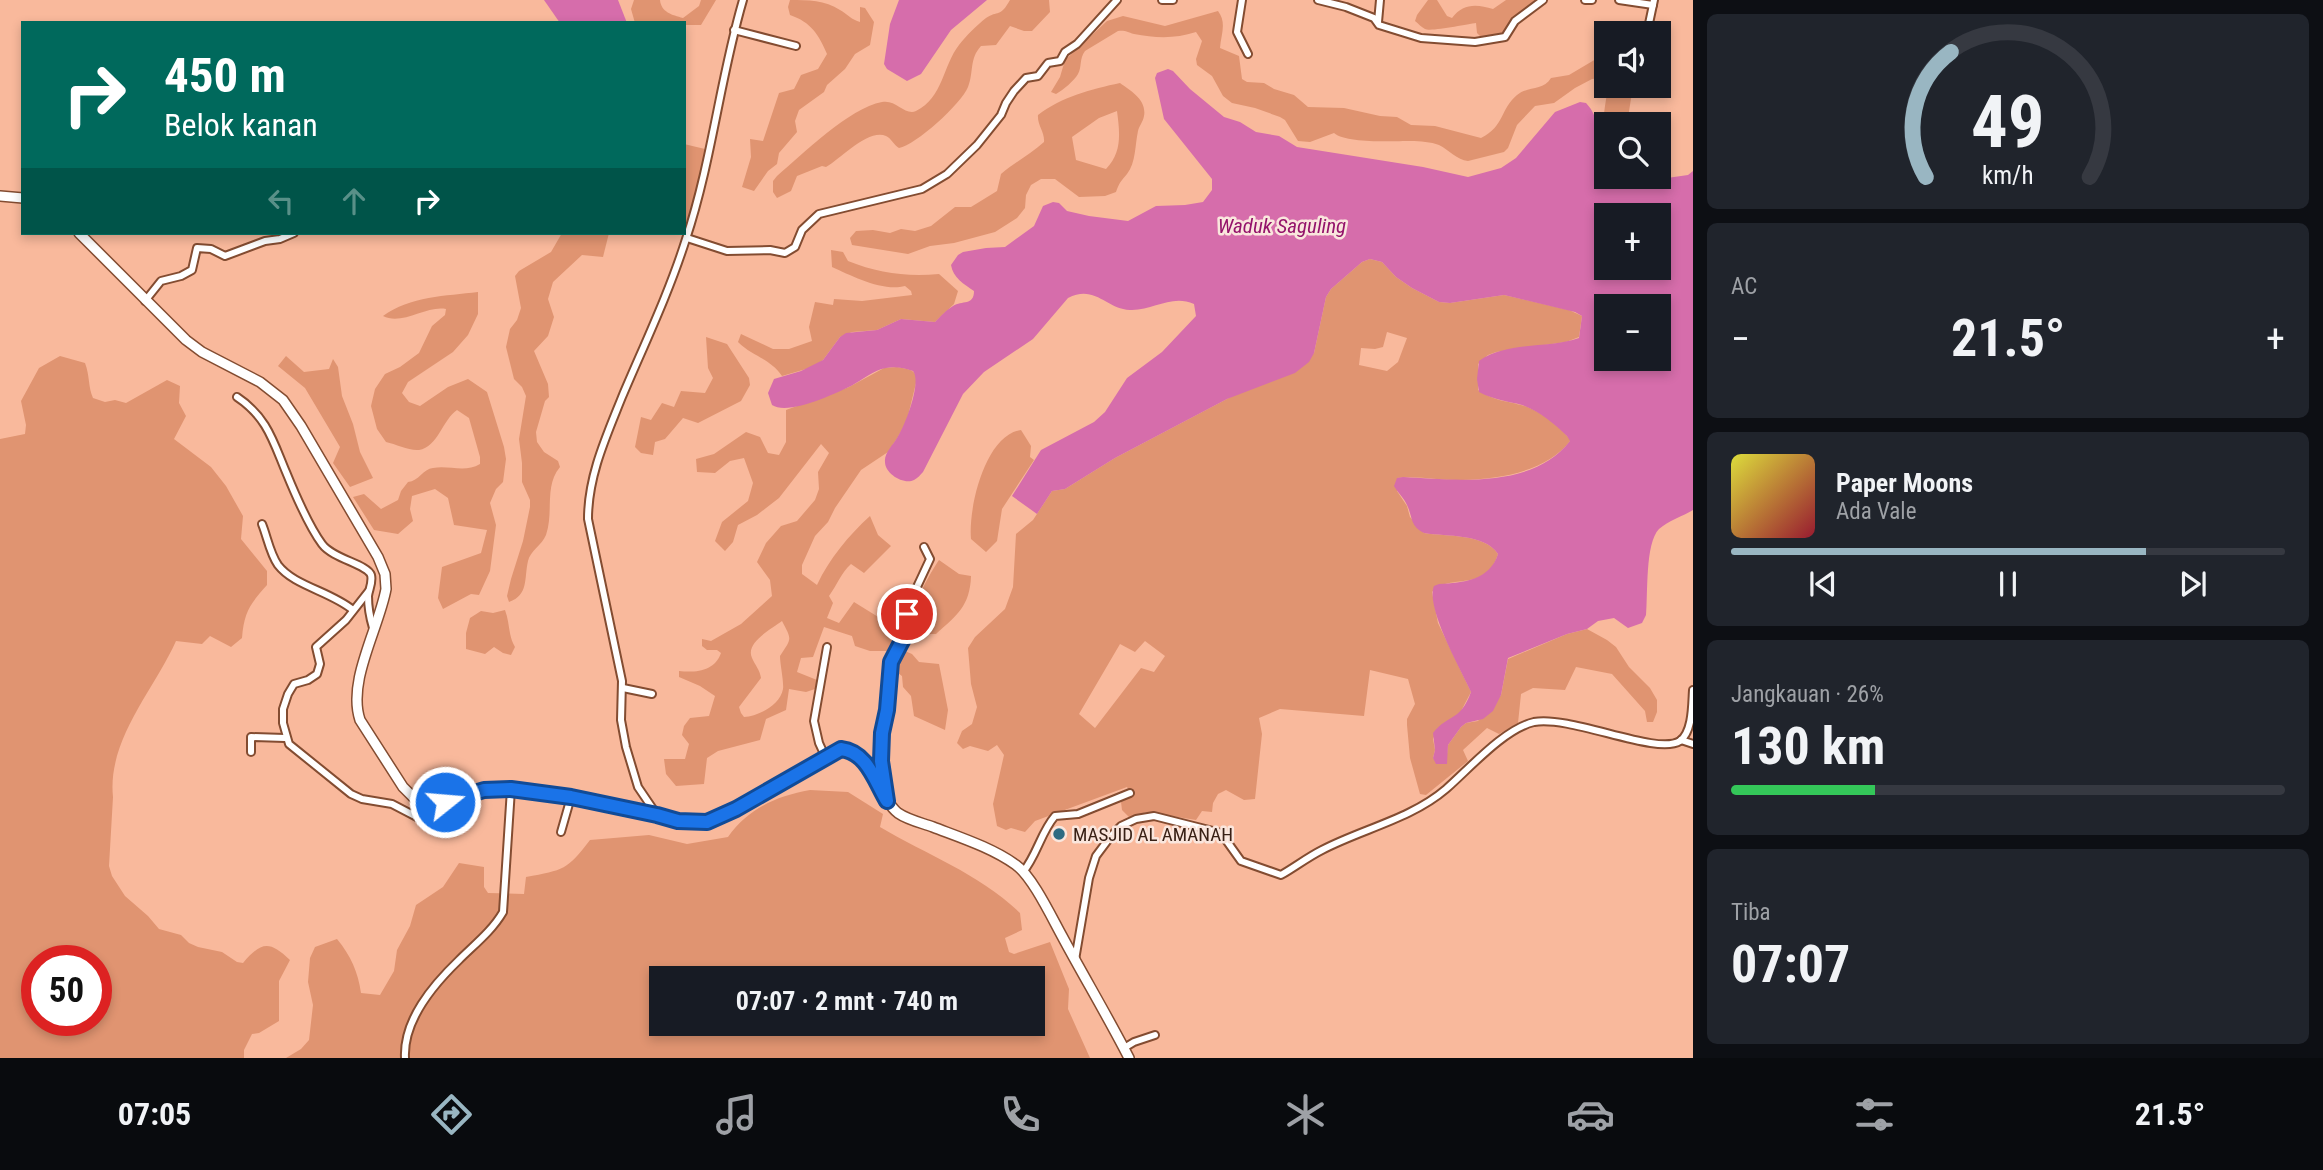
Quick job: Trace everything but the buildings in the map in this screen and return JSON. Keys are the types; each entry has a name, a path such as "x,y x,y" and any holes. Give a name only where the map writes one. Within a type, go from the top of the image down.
{"main road":[{"path":"0,196 21,198"},
{"path":"81,235 186,340 202,352 260,382 282,400 383,567 386,589 373,628 358,693 358,712 360,720 409,795 426,804 436,804 484,790 511,789 571,797 678,821 707,822 736,809 841,749 857,754 887,801 903,816 963,839 1011,862 1023,872 1129,1058"}],"street":[{"path":"657,815 645,800 633,774 621,720 622,688 615,641 588,519 590,485 602,446 687,238 743,0"},
{"path":"687,238 727,251 770,250 785,253 794,247 802,230 819,214 922,189 947,174 960,162 1001,115 1008,99 1026,78 1038,76 1048,63 1060,61 1065,52 1077,44 1117,0"},
{"path":"1162,0 1173,0"},
{"path":"1242,0 1237,32 1248,54"},
{"path":"1318,0 1374,18 1378,25 1421,38 1475,43 1505,37 1515,21 1543,0"},
{"path":"1378,25 1380,0"},
{"path":"1585,0 1592,0"},
{"path":"1619,0 1653,3 1649,21"},
{"path":"734,30 796,46"},
{"path":"145,301 161,281 192,270 197,248 211,249 225,256 289,235"},
{"path":"237,397 255,412 270,431 287,476 323,544 332,554 365,568 370,573 371,584 368,592 345,620 316,647 320,664 317,674 308,680 297,682 291,688 282,714 285,738 296,751 351,794 362,799 392,804 438,828 450,824 458,813 463,797"},
{"path":"261,524 279,567 297,581 330,594 353,610"},
{"path":"887,801 881,746 891,662 902,645 909,604 930,559 924,547"},
{"path":"368,592 373,628"},
{"path":"825,757 814,721 827,647"},
{"path":"622,688 652,694"},
{"path":"1681,740 1690,721 1693,690"},
{"path":"1075,960 1089,878 1096,856 1116,831 1136,819 1151,815 1221,833 1241,861 1281,875 1323,849 1402,816 1443,792 1510,734 1528,724 1563,722 1660,744 1681,740 1693,744"},
{"path":"251,752 251,737 285,738"},
{"path":"405,1058 406,1038 411,1023 426,999 503,912 511,789"},
{"path":"1023,872 1030,864 1055,816 1078,814 1130,793"},
{"path":"561,832 571,797"},
{"path":"1124,1048 1155,1035"}],"shaded area":[{"path":"634,0 660,0 665,10 683,18 699,6 701,0 716,0 701,25 686,25 686,21 634,21 631,9"},
{"path":"790,0 822,2 860,22 860,7 865,8 874,22 870,45 855,54 845,69 827,85 824,92 799,110 795,121 797,132 779,153 777,164 768,171 754,191 742,187 751,157 750,139 763,141 779,93 794,89 801,75 818,69 827,54 813,30 804,21 790,15"},
{"path":"1010,0 1049,0 1050,12 1032,31 1010,26 996,45 981,46 973,61 970,81 964,94 937,123 916,140 899,148 886,136 871,136 826,167 822,166 797,176 791,191 777,198 773,192 773,181 777,176 855,113 882,102 892,103 912,112 925,105 937,90 959,45 986,18 1004,9"},
{"path":"1428,0 1437,0 1447,16 1452,18 1466,7 1481,6 1493,9 1506,0 1538,0 1509,23 1506,33 1482,38 1477,33 1476,23 1429,30 1422,27 1415,21"},
{"path":"1218,11 1223,24 1220,48 1239,56 1242,79 1247,82 1264,83 1294,95 1308,107 1344,108 1397,117 1411,125 1435,126 1481,138 1494,128 1512,100 1526,90 1540,87 1551,78 1569,75 1594,60 1594,79 1554,103 1535,106 1517,125 1504,152 1468,161 1439,145 1425,142 1349,139 1334,133 1310,142 1298,141 1285,120 1280,117 1232,103 1223,96 1212,76 1197,65 1196,59 1202,41 1196,32 1165,37 1118,31 1085,51 1076,77 1056,94 1051,92 1060,77 1065,60 1107,21 1123,16 1165,26"},
{"path":"1120,83 1137,96 1144,110 1130,170 1116,192 1105,196 1079,197 1055,179 1041,179 1031,185 1026,195 1025,208 1017,218 995,232 954,243 930,246 908,254 852,245 850,238 856,231 915,231 931,226 955,207 971,207 997,191 1001,174 1044,142 1038,115 1067,99","holes":["1117,111 1117,149 1106,169 1076,160 1072,137 1099,118"]},
{"path":"1606,98 1631,98 1629,112 1604,112"},
{"path":"686,144 705,149 694,202 686,225"},
{"path":"561,235 608,235 603,257 582,255 553,282 548,299 554,317 548,336 534,351 548,384 549,397 545,401 536,432 537,442 544,452 558,461 560,467 552,482 546,535 529,557 523,590 509,602 507,596 523,541 530,500 522,482 519,439 526,396 514,379 506,347 510,329 521,308 515,276 551,252"},
{"path":"831,250 843,252 848,261 870,269 915,275 939,274 958,291 954,304 935,322 901,319 877,330 852,332 840,337 823,360 813,367 782,376 772,365 738,342 741,334 773,349 789,349 812,341 809,327 815,302 833,305 834,299 862,301 912,295 905,286 878,285 832,267"},
{"path":"1370,259 1382,262 1396,277 1439,302 1450,303 1504,295 1569,310 1582,316 1579,337 1566,342 1496,352 1478,364 1478,390 1494,398 1528,407 1548,419 1571,440 1561,451 1549,460 1521,472 1492,478 1397,478 1397,491 1407,506 1410,517 1424,533 1474,539 1492,547 1498,554 1485,574 1448,583 1432,592 1438,623 1471,692 1460,713 1437,729 1433,739 1433,758 1446,764 1448,745 1461,727 1466,723 1478,721 1501,695 1508,659 1567,634 1587,629 1616,647 1629,667 1650,688 1657,700 1657,712 1653,722 1647,722 1645,711 1612,674 1576,667 1565,690 1533,688 1521,694 1518,723 1499,734 1487,728 1463,750 1468,761 1426,795 1420,794 1410,758 1407,719 1415,704 1408,679 1370,670 1364,716 1280,709 1259,718 1262,734 1255,799 1244,800 1226,790 1218,794 1212,812 1202,811 1196,820 1147,812 1129,817 1122,810 1121,802 1131,794 1127,787 1035,821 1025,832 997,826 993,804 1004,755 997,745 988,751 970,746 963,749 957,743 962,731 972,724 977,707 971,684 968,648 975,637 1005,609 1013,587 1016,534 1033,520 1052,491 1065,489 1115,458 1314,353 1326,297 1331,289 1362,262","holes":["1387,332 1407,338 1398,362 1387,371 1359,365 1361,348 1383,347","1145,641 1165,656 1154,672 1141,668 1095,728 1079,714 1120,644 1135,652"]},
{"path":"478,292 478,314 468,335 453,352 408,382 402,393 409,402 420,406 448,387 468,379 487,392 504,447 506,459 503,482 496,489 490,503 496,525 490,571 479,595 471,594 443,609 438,598 442,567 481,553 487,530 454,525 448,498 435,489 412,496 410,509 413,521 398,534 374,530 353,497 364,494 381,509 398,500 408,482 415,480 426,470 439,467 469,468 480,464 469,418 457,410 431,444 415,450 386,442 377,429 371,406 375,389 385,374 419,353 432,326 445,315 446,309 398,319 383,316 416,301"},
{"path":"706,337 727,344 749,378 750,385 741,401 698,423 683,418 665,439 655,442 653,455 641,453 635,447 641,417 651,420 662,403 674,407 681,391 705,393 713,378 708,368"},
{"path":"60,356 85,363 93,398 105,402 115,400 126,403 167,380 180,386 179,403 186,416 174,439 211,467 226,486 243,516 241,539 267,571 267,585 249,609 242,638 231,647 210,636 202,644 176,641 124,736 113,776 109,866 125,896 159,929 181,935 198,947 222,952 243,963 255,951 265,946 276,949 290,960 279,981 279,1021 259,1033 252,1034 244,1050 244,1058 0,1058 0,439 25,434 21,401 39,368"},
{"path":"286,356 304,372 329,369 333,359 338,367 342,396 360,452 373,478 350,487 333,463 340,447 305,388 278,366"},
{"path":"884,368 907,369 913,371 916,376 907,420 888,452 861,470 828,522 815,536 802,565 802,574 817,585 840,548 870,516 878,535 891,546 864,573 851,564 829,596 833,603 827,618 839,623 854,602 896,628 893,646 912,654 919,662 939,664 948,710 945,730 914,716 911,696 903,687 902,676 895,671 897,660 887,651 870,651 855,646 852,636 824,627 813,657 801,658 797,672 817,680 815,689 806,692 789,689 786,710 766,719 760,740 718,751 707,758 704,784 676,786 666,774 664,759 685,759 689,744 682,735 684,726 690,718 709,716 715,696 679,677 679,671 704,670 714,664 721,653 707,650 702,646 702,639 711,641 741,624 772,596 770,580 757,562 766,543 781,526 797,521 815,500 819,489 818,472 829,453 821,444 779,498 738,525 733,542 725,551 715,541 722,522 748,501 753,483 744,458 730,461 715,473 697,472 696,459 714,454 746,432 760,437 768,453 779,455 786,442 786,410 849,387","holes":["782,621 789,639 780,656 783,686 781,695 768,709 744,717 739,707 761,678 752,658 752,647 760,637"]},
{"path":"1021,430 1031,446 1030,457 1034,460 1002,509 997,541 986,552 971,539 972,510 981,475 998,445 1008,435"},
{"path":"939,560 959,574 971,576 970,586 965,603 956,615 936,634 924,633 915,628 913,614 920,594"},
{"path":"505,610 515,647 511,655 494,647 485,654 466,649 470,618 481,611 493,613"},
{"path":"810,790 848,792 883,814 880,827 971,876 1004,899 1020,913 1022,930 1005,938 1009,952 1014,954 1050,942 1069,989 1068,1009 1090,1058 286,1058 301,1049 309,1040 313,1005 308,982 310,958 315,947 337,939 353,964 361,993 380,995 394,971 397,950 410,926 416,905 443,887 459,863 484,867 484,887 488,893 524,894 526,877 564,867 590,840 649,835 687,844 728,837 744,819 774,800"}],"water":[{"path":"544,0 618,0 626,21 559,21"},
{"path":"899,0 987,0 951,30 921,74 907,81 887,69 884,64 890,24"},
{"name":"Waduk Saguling","path":"1168,69 1173,71 1224,117 1240,122 1256,132 1279,136 1297,147 1468,177 1501,168 1516,158 1555,112 1580,102 1586,103 1594,114 1594,189 1671,189 1671,177 1688,175 1693,171 1693,510 1663,526 1655,536 1649,557 1646,615 1642,623 1628,628 1614,618 1598,621 1587,629 1567,634 1508,658 1501,695 1493,711 1483,719 1461,727 1448,745 1447,764 1436,764 1433,758 1433,733 1463,708 1471,692 1439,623 1433,596 1434,586 1466,581 1482,575 1489,570 1498,554 1484,542 1419,530 1406,502 1394,486 1397,478 1403,477 1470,480 1515,474 1536,467 1554,456 1570,441 1552,422 1534,410 1479,392 1477,379 1479,361 1490,355 1515,348 1579,338 1582,316 1575,312 1504,295 1450,303 1439,302 1396,277 1382,262 1370,259 1362,262 1331,289 1326,297 1314,353 1309,362 1295,373 1227,399 1115,458 1065,489 1052,491 1037,514 1012,496 1041,450 1094,422 1105,412 1127,378 1162,352 1196,316 1194,304 1178,301 1130,310 1114,306 1093,295 1077,294 1068,298 1033,339 984,372 963,394 923,472 910,481 900,480 888,471 885,459 908,414 915,384 913,371 886,368 811,403 789,408 772,405 768,393 774,379 801,371 823,360 846,333 877,330 901,319 935,322 956,304 970,301 974,291 952,270 951,265 958,255 986,248 1005,247 1034,226 1043,206 1059,203 1067,211 1128,221 1156,206 1203,202 1212,190 1212,179 1164,119 1155,78 1157,73"}],"place":[{"name":"MASJID AL AMANAH","path":"1059,834"}],"route":[{"path":"445,802 484,790 511,789 571,797 678,821 707,822 736,809 841,749 852,751 863,760 887,801 881,761 882,733 889,700 891,662 902,645 907,614"}]}
